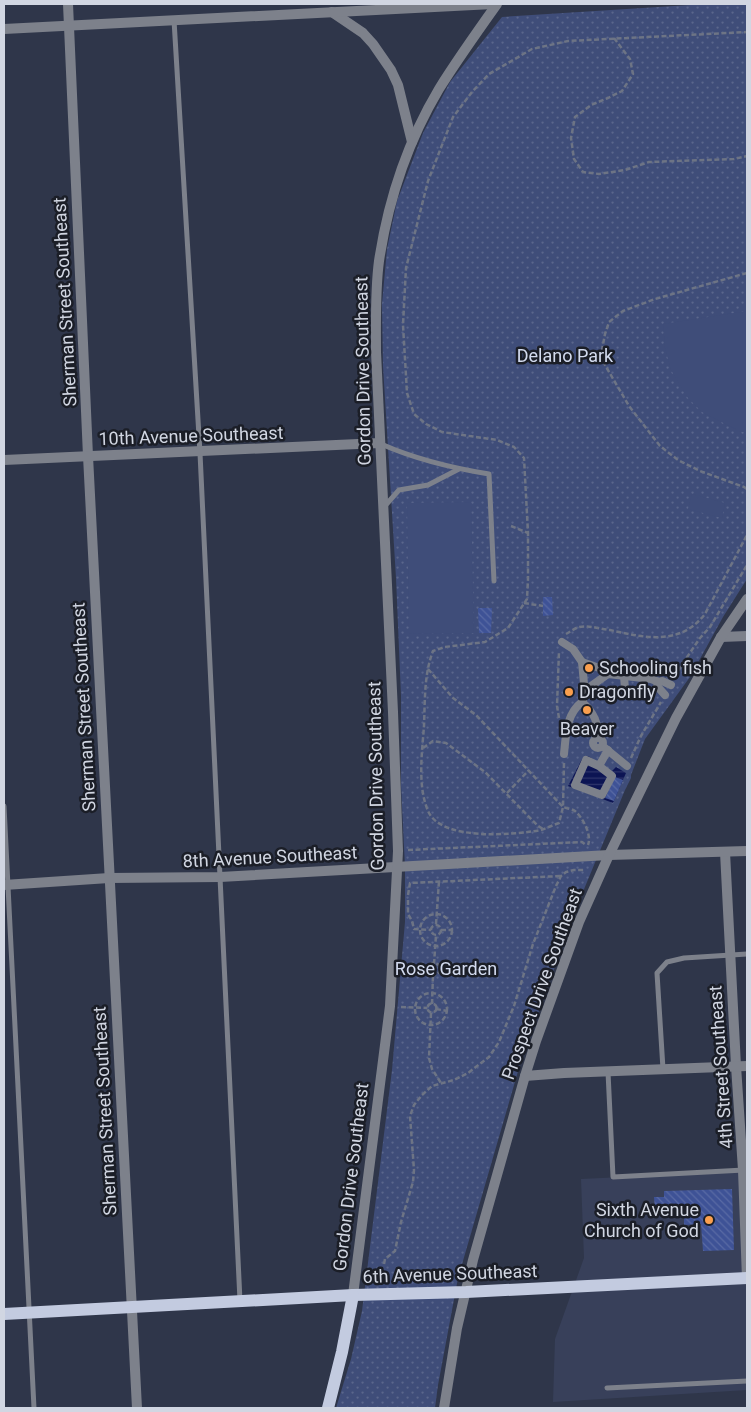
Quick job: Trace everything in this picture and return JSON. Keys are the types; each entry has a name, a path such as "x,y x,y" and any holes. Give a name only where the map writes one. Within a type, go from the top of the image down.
{"main road":[{"name":"6th Avenue Southeast","path":"4,1314 353,1295 466,1292 747,1278"},
{"name":"Gordon Drive Southeast","path":"328,1408 342,1352 353,1295"}],"street":[{"name":"Sherman Street Southeast","path":"68,4 88,456 136,1408"},
{"path":"4,29 465,4 495,4"},
{"name":"Gordon Drive Southeast","path":"353,1295 390,1006 398,851 394,722 376,352 379,262 395,188 412,142 439,89 495,4"},
{"path":"332,12 363,33 374,44 391,70 398,85 412,142"},
{"name":"10th Avenue Southeast","path":"4,460 380,444"},
{"name":"Prospect Drive Southeast","path":"444,1408 457,1328 476,1251 525,1076 579,922 676,718 722,637 747,599"},
{"path":"722,637 747,636"},
{"path":"562,642 573,649 582,662 586,692"},
{"path":"582,662 605,670 608,674"},
{"path":"564,754 569,720 576,707 582,702 586,692 600,679 608,674 651,679 671,685"},
{"path":"624,676 625,689"},
{"path":"659,682 657,686 665,695"},
{"path":"582,702 589,708 598,726 598,738 594,740 594,745 598,748 605,748 627,766"},
{"path":"599,766 605,748"},
{"path":"586,760 599,766 612,776 602,795 575,785 586,760"},
{"name":"8th Avenue Southeast","path":"6,885 110,878 220,876 609,856 747,851"},
{"name":"4th Street Southeast","path":"724,852 736,1066 745,1170 747,1278"},
{"path":"525,1076 747,1066"}],"lane":[{"path":"174,20 200,452 240,1302"},
{"path":"380,444 459,469 489,474 494,581"},
{"path":"384,507 400,490 428,485 459,469"},
{"path":"4,806 6,885 34,1408"},
{"path":"663,1070 657,973 667,962 684,958 747,954"},
{"path":"608,1072 613,1177 745,1170"},
{"path":"607,1388 747,1381"}],"path":[{"path":"543,829 485,772 446,743 433,741 423,748 427,668 433,651 444,647 485,642 508,628 527,599 528,585 528,533 524,458 514,447 497,440 442,432 426,424 414,414 407,393 403,325 406,268 428,181 454,117 472,92 489,74 532,49 568,41 747,32"},
{"path":"614,38 630,59 633,74 622,92 591,105 576,117 571,138 574,159 583,172 599,174 625,170 649,162 734,159 747,156"},
{"path":"747,272 654,299 623,311 609,322 604,334 602,350 605,365 625,400 660,446 678,460 700,471 747,489"},
{"path":"511,526 528,533"},
{"path":"671,685 683,663 710,627 747,565"},
{"path":"524,604 543,606"},
{"path":"427,668 453,698 476,715 563,807 574,811 582,820 590,840 587,847"},
{"path":"627,766 641,736 665,695"},
{"path":"507,794 529,770"},
{"path":"405,850 582,842 587,847"},
{"path":"587,847 594,846"},
{"path":"384,1264 385,1258 395,1251 401,1222 413,1182 414,1170 410,1116 414,1105 432,1086 468,1073 489,1057 499,1042 517,999 533,944 561,876 566,872 574,870 585,870"},
{"path":"436,935 431,930 414,929 408,914 410,883 561,876"},
{"path":"431,930 432,926 436,924 439,881"},
{"path":"437,914 446,917 452,925 451,935 445,943 436,946 426,942 420,929 427,916 437,914"},
{"path":"436,924 440,926 441,930"},
{"path":"441,930 452,930"},
{"path":"436,935 441,930"},
{"path":"434,964 436,935"},
{"path":"428,969 431,964 434,964"},
{"path":"434,964 438,965 440,970"},
{"path":"419,968 428,969"},
{"path":"428,969 430,974 433,975"},
{"path":"440,970 458,971"},
{"path":"433,975 437,974 440,970"},
{"path":"433,975 432,1004 436,1009 447,1010"},
{"path":"432,992 438,993 446,1000 447,1010 444,1020 430,1025 421,1021 415,1008 422,995 432,992"},
{"path":"390,1006 427,1008 429,1004 432,1004"},
{"path":"427,1008 431,1013 429,1058 432,1069 441,1084"},
{"path":"431,1013 435,1012 436,1009"}],"shaded area":[{"path":"588,756 612,771 616,767 626,773 613,803 568,786 582,759"},
{"path":"747,1171 747,1390 553,1402 555,1339 584,1258 581,1179"}],"green space":[{"name":"Delano Park","path":"706,4 747,4 747,579 723,617 690,677 645,739 631,778 575,911 521,1061 458,1278 435,1408 336,1408 351,1359 362,1311 392,1070 405,922 405,867 401,785 401,696 383,366 382,304 387,249 397,201 423,133 450,82 502,17"},
{"path":"747,311 747,433 739,431 702,412 688,398 671,370 665,348 663,324"},
{"path":"692,494 725,503 722,518 688,509"},
{"path":"471,502 474,633 409,634 407,503"}],"building":[{"path":"543,597 552,597 553,615 543,616"},
{"path":"478,608 492,608 491,633 479,633"},
{"path":"615,777 623,780 614,801 605,798"},
{"name":"Sixth Avenue Church of God","path":"732,1189 734,1250 703,1251 701,1224 684,1225 684,1215 665,1216 665,1209 655,1210 654,1197 664,1197 664,1191"}],"place":[{"name":"Schooling fish","path":"589,668"},
{"name":"Dragonfly","path":"569,692"},
{"name":"Beaver","path":"587,710"},
{"name":"Sixth Avenue Church of God","path":"709,1220"}],"park label":[{"name":"Rose Garden","path":"446,969"}]}
